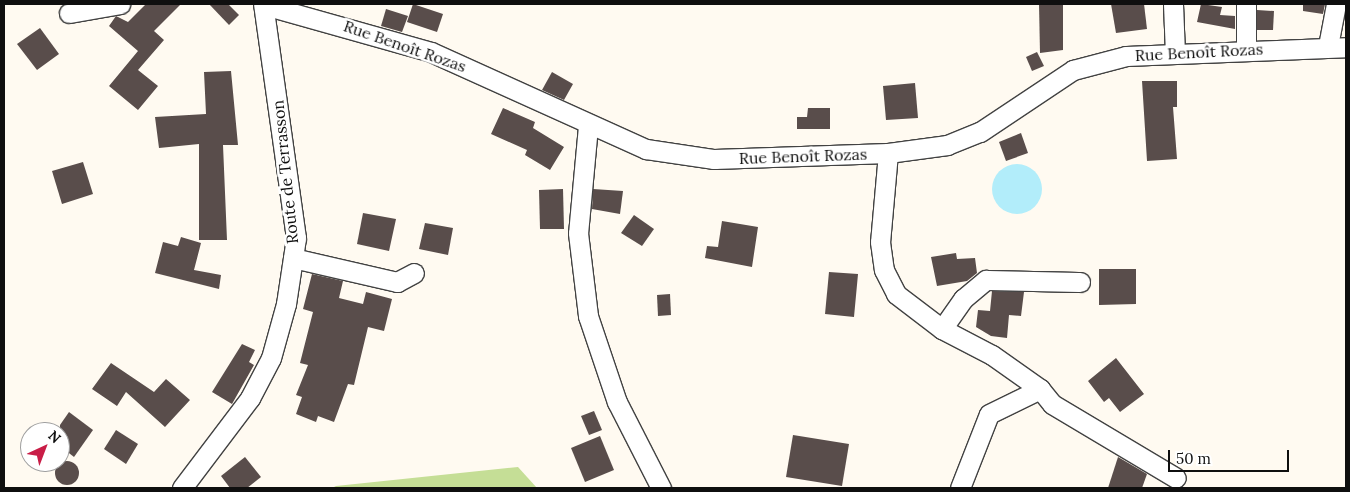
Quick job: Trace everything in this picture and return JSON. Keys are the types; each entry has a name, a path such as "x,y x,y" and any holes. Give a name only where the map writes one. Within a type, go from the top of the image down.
{"street":[{"path":"69,13 120,4"},
{"name":"Rue Benoît Rozas","path":"263,4 300,8 431,52 588,126 646,149 714,159 888,153 947,145 980,132 1073,70 1126,56 1337,47"},
{"name":"Route de Terrasson","path":"182,488 250,398 271,358 293,258 296,238 263,4"},
{"path":"1173,4 1176,53"},
{"path":"1246,4 1246,50"},
{"path":"1336,4 1337,47"},
{"path":"588,126 578,233 588,316 617,402 661,488"},
{"path":"888,153 880,242 884,270 896,294 942,329 992,355 1040,389 1052,404 1176,478"},
{"path":"293,258 397,282 414,273"},
{"path":"942,329 963,299 986,280 1080,282"},
{"path":"960,488 989,414 1040,389"}],"green space":[{"path":"518,467 537,488 332,488 336,486"}],"water":[{"path":"1022,164 1035,171 1041,179 1041,199 1035,207 1027,213 1012,214 999,207 993,199 992,184 999,171 1007,165"}],"building":[{"path":"146,4 181,4 154,31 164,40 138,70 158,86 138,110 109,86 138,51 109,26 116,16 128,22"},
{"path":"209,4 228,4 239,15 229,25"},
{"path":"413,4 443,14 437,32 407,22"},
{"path":"1039,4 1063,4 1063,50 1040,53"},
{"path":"1111,4 1144,4 1147,29 1116,33"},
{"path":"1201,4 1222,7 1220,15 1235,16 1235,29 1197,22"},
{"path":"1303,4 1325,4 1323,14 1303,11"},
{"path":"386,9 408,16 402,32 381,26"},
{"path":"1257,10 1274,11 1273,30 1257,30"},
{"path":"40,28 59,54 37,70 17,44"},
{"path":"1037,52 1044,66 1032,71 1026,57"},
{"path":"231,71 238,145 223,145 227,240 199,240 199,144 159,148 155,117 206,114 204,72"},
{"path":"552,72 573,84 564,100 542,90"},
{"path":"1142,81 1177,81 1177,107 1173,107 1177,159 1147,161"},
{"path":"915,83 918,118 886,120 883,86"},
{"path":"503,108 535,122 533,128 564,147 550,170 525,155 527,150 491,134"},
{"path":"808,108 830,108 830,129 797,129 797,117 807,117"},
{"path":"1021,133 1028,153 1006,161 999,142"},
{"path":"83,162 93,194 62,204 52,171"},
{"path":"563,189 564,229 540,229 539,190"},
{"path":"593,189 623,191 620,214 592,209"},
{"path":"363,213 396,219 389,251 357,244"},
{"path":"634,215 654,229 642,246 621,233"},
{"path":"722,221 758,227 752,267 705,258 707,246 718,247"},
{"path":"425,223 453,228 448,255 419,249"},
{"path":"181,237 201,243 194,270 221,275 219,289 155,273 163,242 178,246"},
{"path":"956,253 957,259 975,258 977,273 967,281 937,286 931,257"},
{"path":"1099,269 1136,269 1136,304 1099,305"},
{"path":"829,272 858,274 854,317 825,314"},
{"path":"312,274 343,281 339,298 363,304 366,292 392,299 384,331 368,327 354,385 348,384 334,422 318,416 316,422 296,414 302,397 296,395 308,365 300,363 313,312 303,309"},
{"path":"992,291 1024,292 1021,316 1009,315 1007,338 991,336 976,327 978,310 990,311"},
{"path":"670,294 671,315 658,316 657,295"},
{"path":"242,344 255,350 249,362 254,365 232,404 212,392"},
{"path":"1116,358 1144,394 1120,412 1109,398 1104,402 1088,381"},
{"path":"111,363 154,392 166,379 190,400 165,427 126,392 117,406 92,389"},
{"path":"594,411 602,430 589,435 581,416"},
{"path":"69,412 93,430 74,457 70,454 70,422 62,422"},
{"path":"116,430 138,444 126,464 104,449"},
{"path":"793,435 849,444 842,486 786,477"},
{"path":"600,436 614,470 585,482 571,448"},
{"path":"245,457 261,477 247,488 230,488 221,476"},
{"path":"1118,457 1147,474 1142,488 1108,488"},
{"path":"70,462 76,464 79,473 76,482 67,485 58,482 55,472 70,472"}]}
